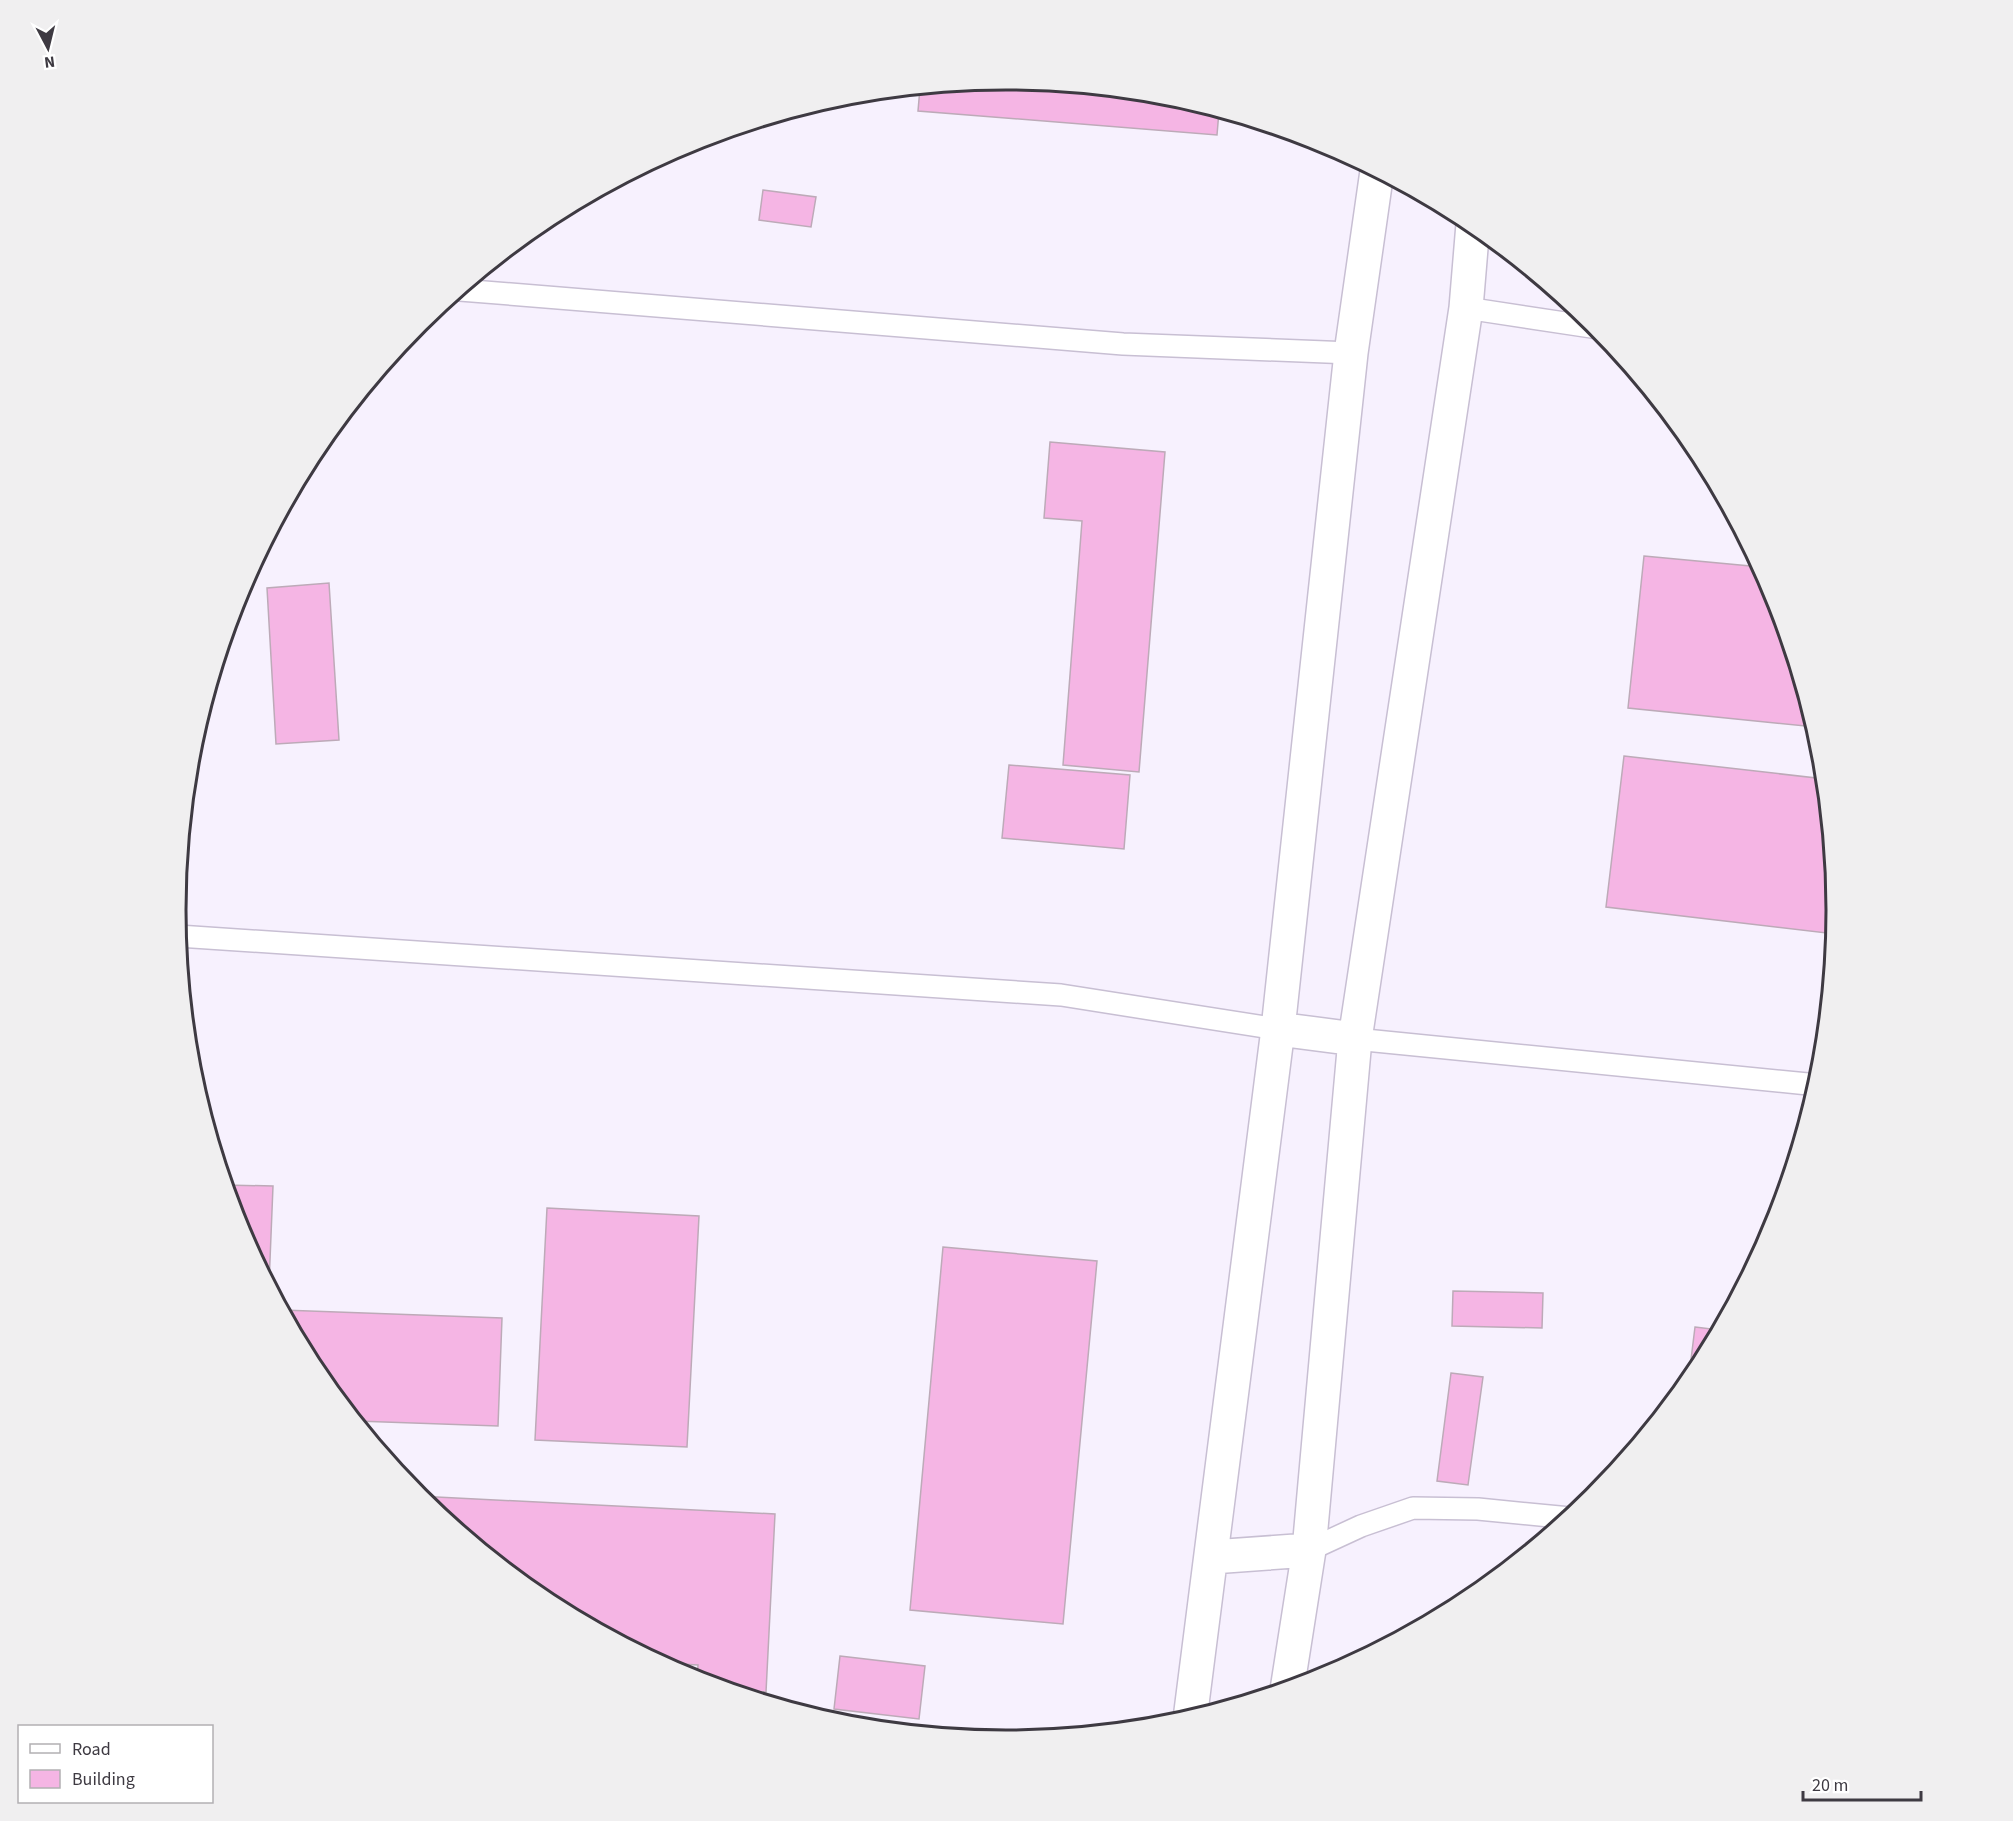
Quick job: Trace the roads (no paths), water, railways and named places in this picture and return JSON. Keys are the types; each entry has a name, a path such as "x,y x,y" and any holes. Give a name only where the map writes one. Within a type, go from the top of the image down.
{"street":[{"path":"1191,1709 1278,1029 1351,353 1376,179"},
{"path":"1289,1680 1309,1550 1356,1039 1466,308 1472,235"},
{"path":"1278,1029 1356,1039"},
{"path":"1212,1557 1309,1550"}],"lane":[{"path":"470,291 1123,344 1351,353"},
{"path":"1466,308 1582,326"},
{"path":"187,937 1061,995 1278,1029"},
{"path":"1356,1039 1808,1084"},
{"path":"1309,1550 1360,1526 1413,1508 1478,1509 1558,1517"}]}
